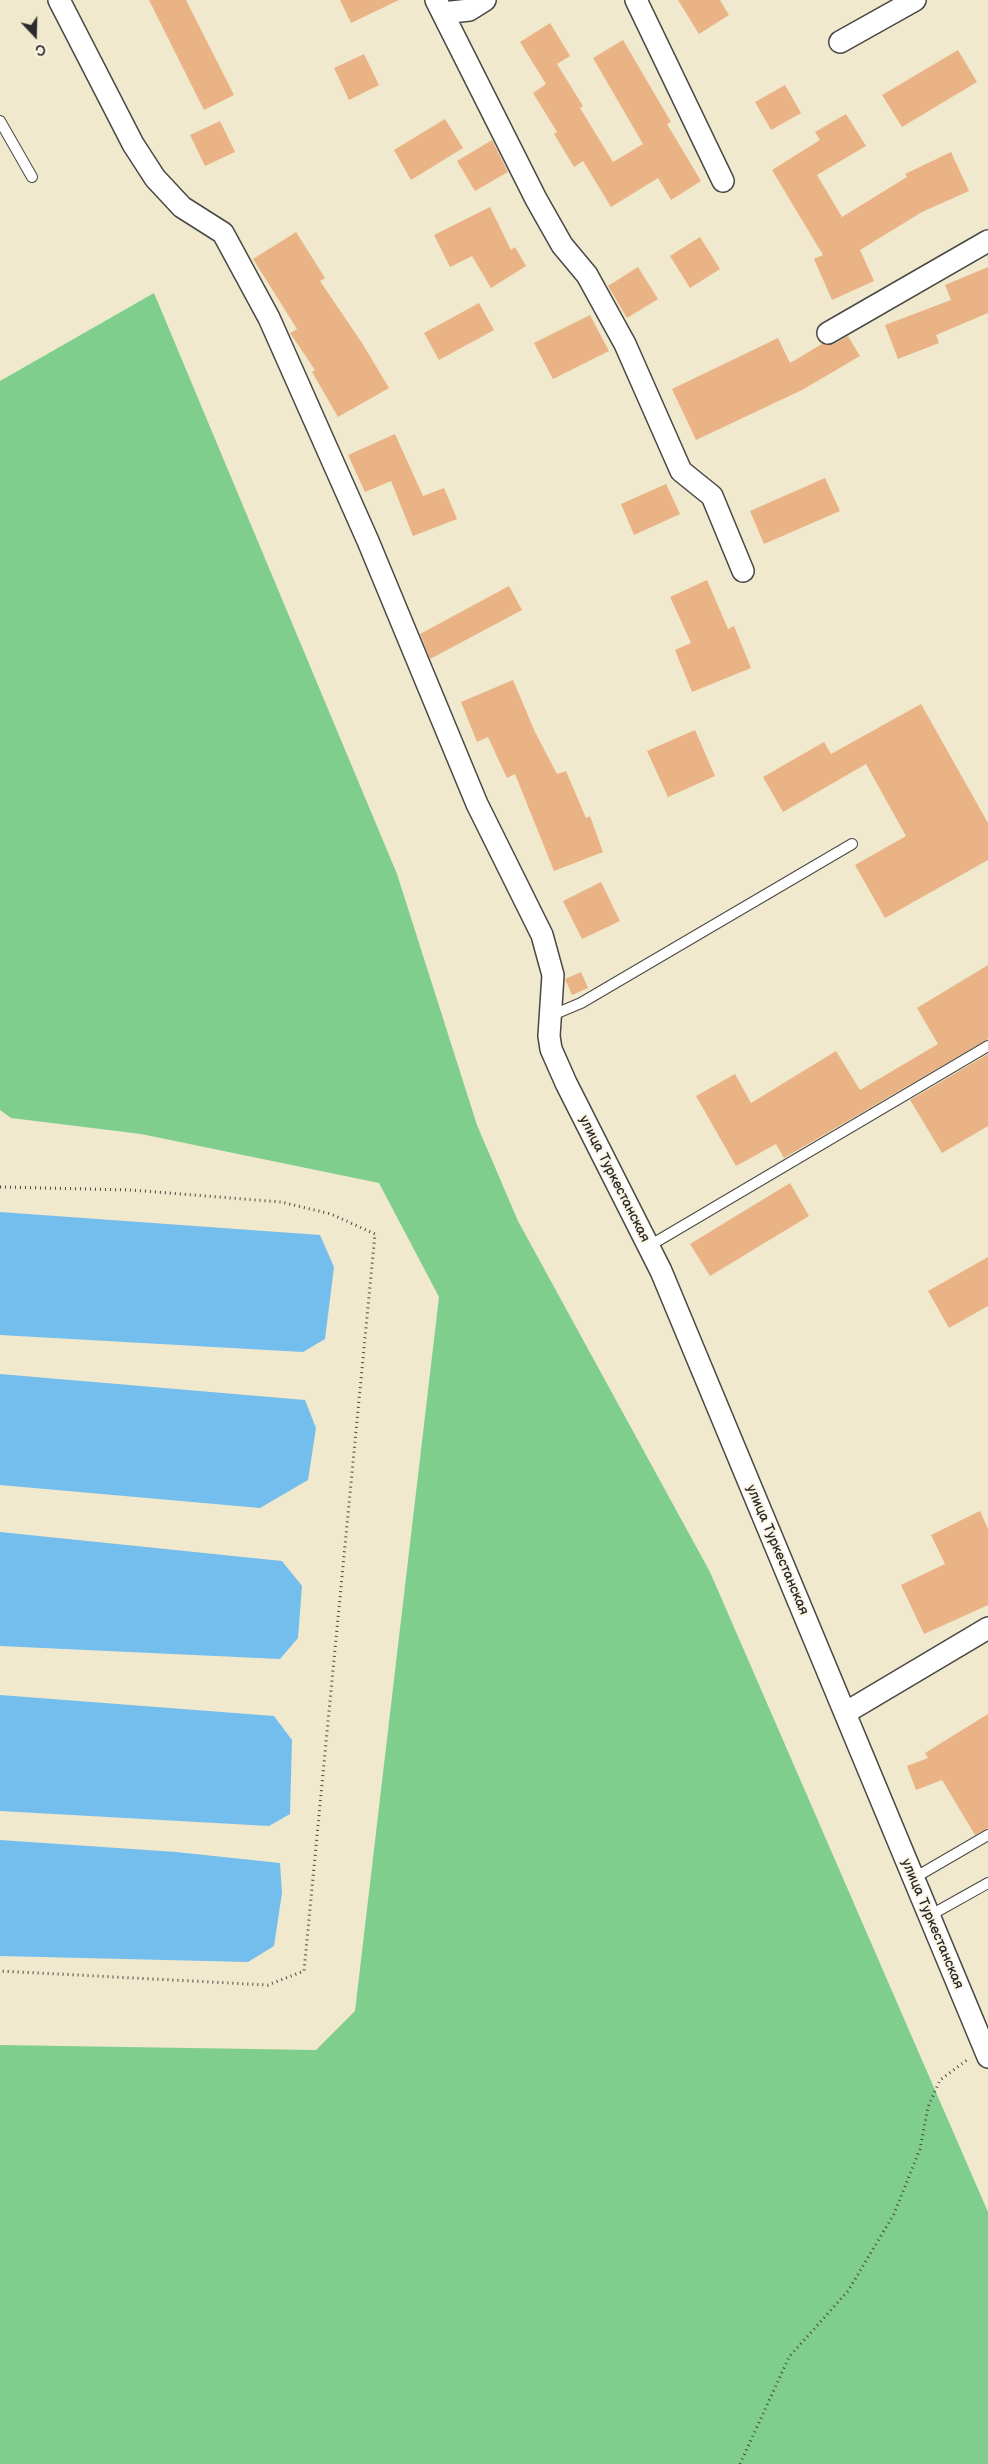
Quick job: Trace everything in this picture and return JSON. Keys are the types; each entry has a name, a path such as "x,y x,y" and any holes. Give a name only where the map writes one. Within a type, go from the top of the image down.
{"street":[{"path":"59,0 133,144 155,178 182,207 223,233 270,318 368,541 477,804 542,934 553,975 550,1016"},
{"path":"439,7 469,10 485,0"},
{"path":"636,0 723,181"},
{"path":"840,42 915,0"},
{"path":"439,7 536,199 562,245 587,275 625,344 681,471 712,496 743,571"},
{"path":"828,333 988,241"},
{"name":"улица Туркестанская","path":"550,1016 549,1036 551,1049 566,1083 665,1280 987,2054"},
{"path":"845,1713 988,1628"}],"lane":[{"path":"0,121 32,177"},
{"path":"550,1016 581,1003 852,844"},
{"path":"649,1246 988,1046"},
{"path":"914,1878 988,1835"},
{"path":"929,1916 988,1883"}],"path":[{"path":"0,1187 131,1190 281,1202 330,1214 375,1234 304,1971 268,1985 0,1971"},
{"path":"740,2464 789,2357 848,2291 894,2214 920,2149 928,2108 940,2080 963,2062 987,2054"}],"green space":[{"path":"154,293 397,874 477,1125 518,1221 710,1572 988,2212 988,2464 0,2464 0,2045 316,2050 355,2011 439,1297 379,1183 141,1134 11,1118 0,1110 0,381"}],"water":[{"path":"0,1212 320,1235 334,1267 325,1339 303,1352 0,1335"},
{"path":"0,1374 305,1400 316,1428 308,1480 260,1508 0,1485"},
{"path":"0,1532 282,1561 302,1586 298,1638 280,1659 0,1646"},
{"path":"0,1695 274,1716 292,1740 290,1814 269,1826 0,1811"},
{"path":"0,1840 176,1852 280,1863 282,1893 274,1946 248,1962 0,1956"}],"building":[{"path":"149,0 186,0 234,95 204,110"},
{"path":"340,0 399,0 351,23"},
{"path":"678,0 720,0 729,15 699,34"},
{"path":"550,23 570,56 557,64 583,106 580,108 613,162 643,144 593,58 623,40 671,122 667,124 701,181 671,200 658,178 611,207 583,161 574,167 554,134 557,132 533,93 546,84 520,42"},
{"path":"958,50 977,82 902,127 882,95"},
{"path":"364,54 379,85 349,100 334,68"},
{"path":"785,85 801,113 771,130 755,102"},
{"path":"846,114 866,146 817,175 842,217 907,177 905,174 951,152 969,191 922,212 860,250 874,281 832,300 814,259 823,255 772,170 820,140 815,132"},
{"path":"445,119 463,148 411,180 394,150"},
{"path":"220,121 235,152 205,166 190,135"},
{"path":"492,140 508,172 475,191 457,161"},
{"path":"490,207 511,250 515,247 526,266 491,288 472,256 450,267 434,235"},
{"path":"296,232 325,278 320,281 362,343 389,388 338,417 312,372 315,370 290,333 297,329 253,259"},
{"path":"700,237 720,269 690,288 670,256"},
{"path":"638,267 658,299 627,318 608,286"},
{"path":"988,267 988,313 936,335 939,343 898,359 885,325 951,300 945,285"},
{"path":"479,303 494,330 439,360 424,333"},
{"path":"590,315 609,351 553,379 534,343"},
{"path":"848,336 860,356 802,390 696,440 672,389 778,338 790,363 822,344 834,344"},
{"path":"395,434 423,496 444,488 457,519 413,536 391,481 365,492 348,455"},
{"path":"825,478 840,511 764,544 750,511"},
{"path":"666,484 680,514 634,535 621,504"},
{"path":"707,580 728,629 734,626 751,668 692,692 675,650 691,643 670,597"},
{"path":"509,586 522,610 430,659 420,634"},
{"path":"513,680 535,732 557,774 566,771 586,818 590,816 603,852 554,871 515,774 507,778 488,737 477,742 461,702"},
{"path":"921,704 988,823 988,860 885,918 855,865 906,836 866,764 783,812 763,777 824,742 831,754"},
{"path":"695,730 715,776 668,797 647,751"},
{"path":"601,882 620,921 582,939 563,901"},
{"path":"988,965 988,1039 784,1158 776,1144 736,1166 696,1096 735,1074 751,1103 836,1051 860,1090 938,1044 917,1008"},
{"path":"581,972 588,988 572,995 565,979"},
{"path":"988,1054 988,1126 942,1153 910,1100"},
{"path":"790,1183 809,1216 710,1276 690,1244"},
{"path":"988,1257 988,1306 949,1328 928,1291"},
{"path":"980,1511 988,1529 988,1605 924,1634 901,1585 945,1564 931,1535"},
{"path":"988,1714 988,1828 975,1835 942,1780 916,1790 907,1766 928,1758 925,1753"}]}
